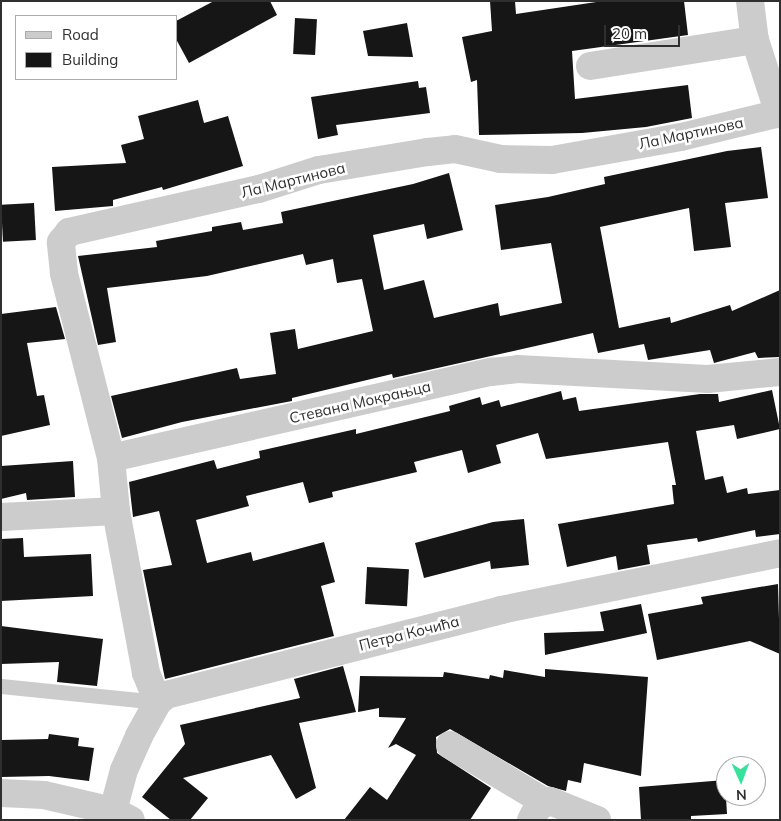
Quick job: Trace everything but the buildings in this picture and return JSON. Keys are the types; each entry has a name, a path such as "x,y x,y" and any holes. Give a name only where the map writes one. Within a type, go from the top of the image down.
{"street":[{"path":"750,1 755,40 779,114"},
{"path":"590,66 755,40"},
{"name":"Ла Мартинова","path":"111,458 64,273 61,242 69,232 260,189 319,170 455,149 501,159 552,160 681,137 779,114"},
{"name":"Стевана Мокрањца","path":"111,458 491,372 518,369 708,379 780,372"},
{"path":"1,793 44,794 122,815 124,770 158,702 146,673 116,511 111,458"},
{"path":"1,517 116,511"},
{"name":"Петра Кочића","path":"158,702 178,691 501,610 780,553"},
{"path":"450,745 538,811 559,802 597,820"}],"lane":[{"path":"1,686 158,702"}]}
